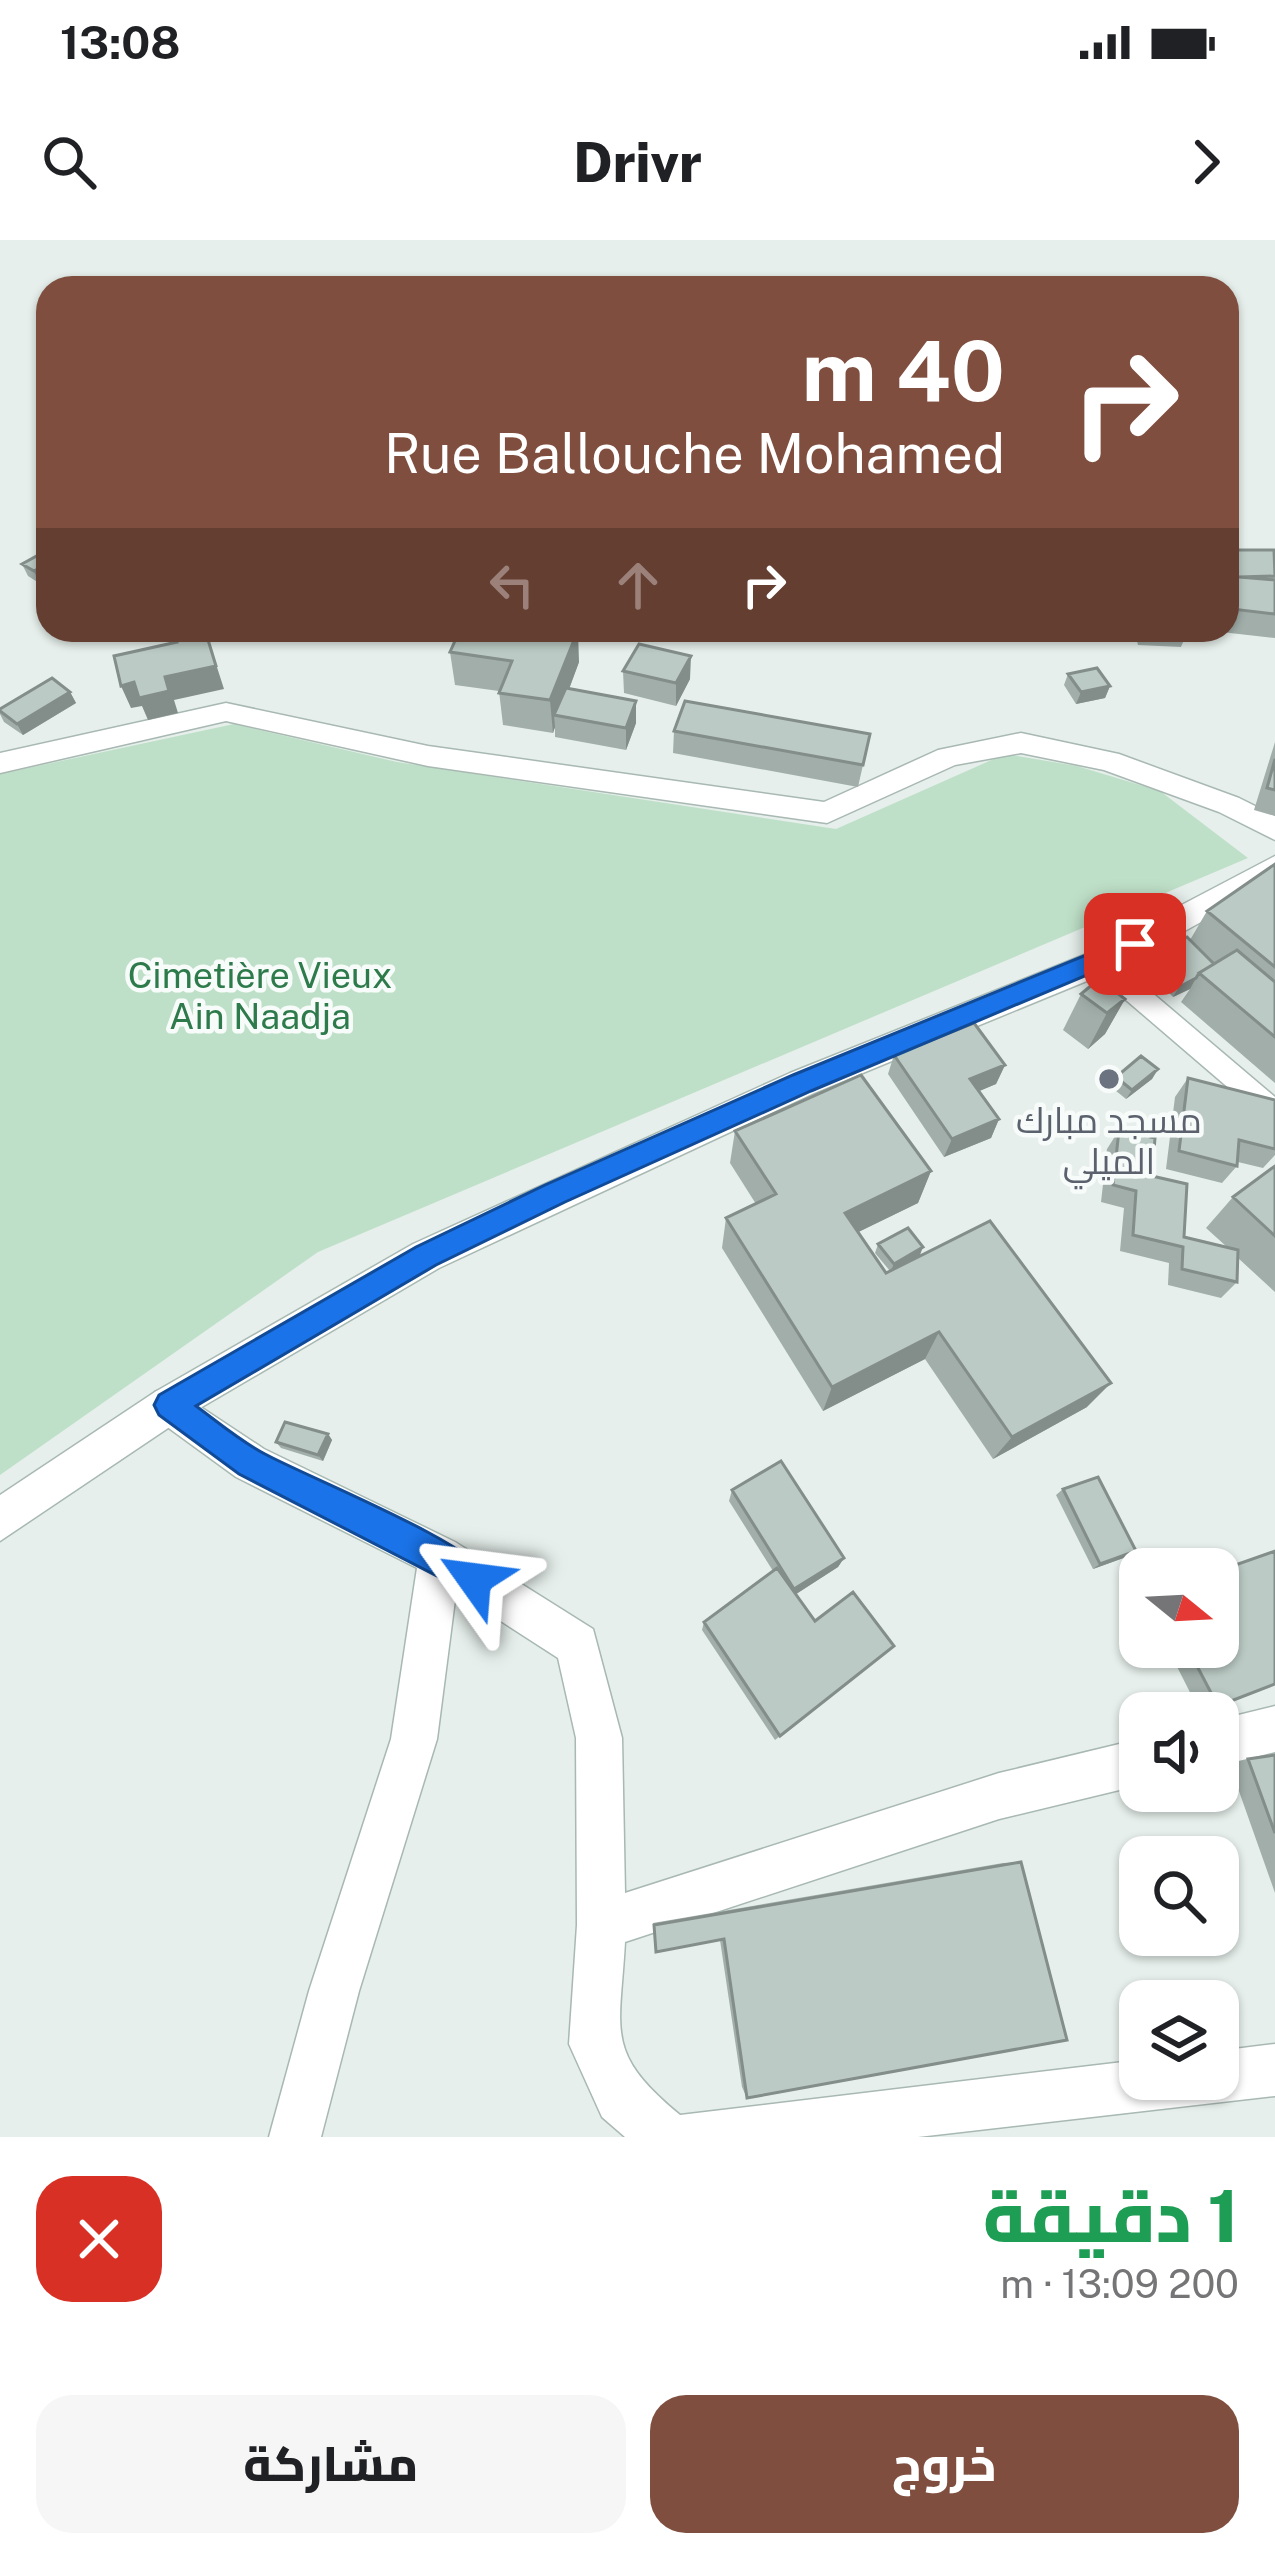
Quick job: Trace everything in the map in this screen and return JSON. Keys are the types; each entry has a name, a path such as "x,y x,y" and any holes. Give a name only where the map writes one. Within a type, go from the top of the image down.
{"street":[{"path":"0,763 226,712 428,756 827,813 948,758 1021,743 1109,761 1229,805 1275,829"},
{"path":"0,1520 169,1405 426,1256 802,1083 1105,960 1275,867"},
{"path":"169,1405 250,1463 440,1557 577,1645 599,1738 601,1925 594,2044 620,2099 665,2137"},
{"path":"295,2137 334,1991 414,1739 440,1557"},
{"path":"1239,1738 1275,1730"},
{"path":"601,1925 999,1796 1119,1767"},
{"path":"1239,2074 1275,2070"},
{"path":"690,2137 1119,2088"}],"lane":[{"path":"1105,960 1128,987 1275,1112"}],"green space":[{"name":"Cimetière Vieux Ain Naadja","path":"234,724 397,762 836,829 1005,754 1077,766 1160,791 1248,858 318,1252 0,1475 0,774"}],"building":[{"path":"1239,550 1274,550 1275,576 1239,577"},
{"path":"36,556 34,571 22,564"},
{"path":"1239,577 1275,580 1275,614 1239,610"},
{"path":"177,642 209,642 216,666 165,677 169,691 139,698 134,682 121,686 114,656"},
{"path":"455,642 573,642 550,700 499,693 512,661 450,652"},
{"path":"639,644 691,656 676,683 623,671"},
{"path":"1097,668 1110,686 1081,692 1068,674"},
{"path":"52,678 70,692 17,724 0,711 0,709"},
{"path":"566,688 636,701 626,728 554,715"},
{"path":"685,701 870,734 863,765 674,731"},
{"path":"1275,759 1275,790 1267,788"},
{"path":"1275,864 1275,967 1207,911"},
{"path":"1187,937 1214,964 1179,987 1149,956"},
{"path":"1237,950 1275,982 1275,1037 1199,973"},
{"path":"1099,979 1125,999 1107,1013 1081,994"},
{"path":"974,1023 1005,1065 970,1079 999,1119 952,1139 894,1055"},
{"path":"1141,1056 1158,1069 1132,1090 1116,1077"},
{"path":"861,1075 931,1171 845,1213 886,1273 990,1221 1111,1383 1012,1437 939,1332 832,1387 726,1218 776,1194 735,1131"},
{"path":"1188,1078 1275,1100 1275,1149 1239,1140 1237,1166 1179,1151"},
{"path":"1119,1130 1155,1138 1152,1176 1187,1184 1184,1237 1238,1250 1237,1282 1182,1269 1183,1247 1133,1235 1136,1191 1113,1185"},
{"path":"1275,1166 1275,1236 1233,1197"},
{"path":"908,1228 923,1247 894,1264 878,1244"},
{"path":"285,1422 328,1434 318,1455 276,1442"},
{"path":"781,1461 844,1558 794,1589 732,1490"},
{"path":"1098,1477 1134,1548 1119,1548 1119,1557 1100,1564 1063,1489"},
{"path":"1275,1551 1275,1684 1239,1698 1239,1692 1211,1692 1198,1668 1239,1668 1239,1564"},
{"path":"777,1568 815,1621 853,1592 894,1646 780,1736 704,1622"},
{"path":"1275,1755 1275,1833 1248,1759"},
{"path":"1021,1862 1067,2040 747,2098 724,1939 656,1952 654,1925"}],"place":[{"name":"مسجد مبارك الميلي","path":"1109,1079"}],"route":[{"path":"474,1579 440,1557 250,1463 169,1405 426,1256 555,1193 802,1083 1135,944"}]}
